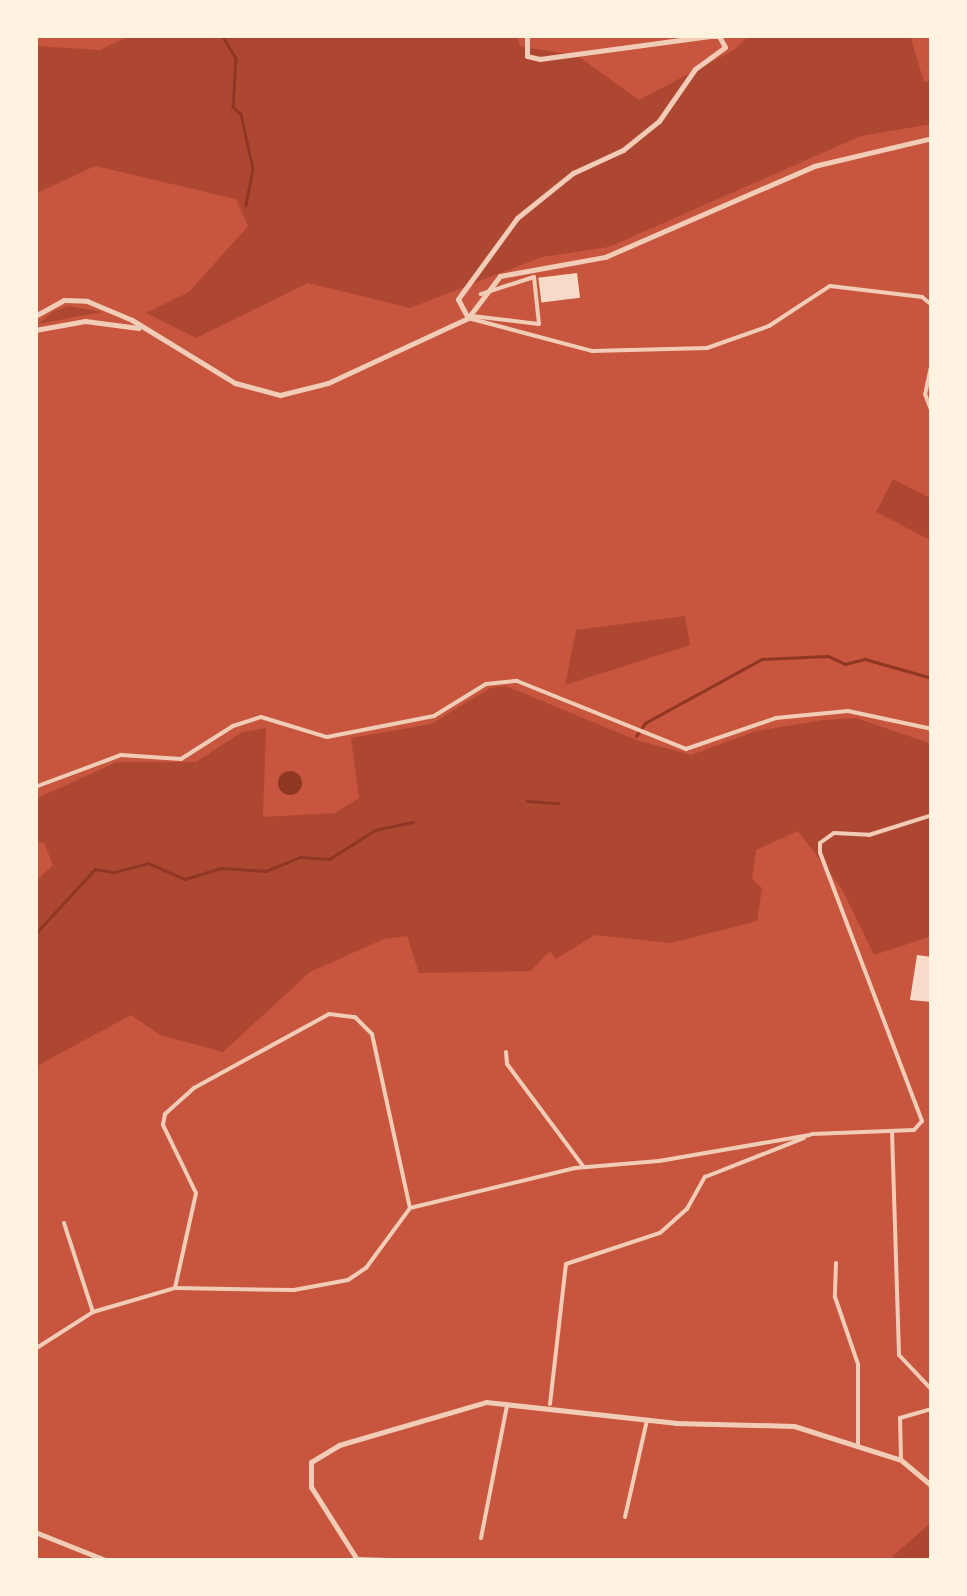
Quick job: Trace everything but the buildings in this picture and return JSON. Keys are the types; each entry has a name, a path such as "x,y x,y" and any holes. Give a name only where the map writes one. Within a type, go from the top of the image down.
{"street":[{"path":"526,35 528,56 540,59 710,36 719,36 726,48 695,69 659,121 623,150 573,173 517,218 458,299 468,318 592,350 707,348 769,326 830,286 922,297 932,305"},
{"path":"468,318 482,294 500,276 605,257 814,166 932,138"},
{"path":"35,316 75,299 147,330 235,383 280,395 312,390 481,314 539,324 534,277 482,294"},
{"path":"35,330 85,320 147,330"},
{"path":"932,362 925,394 932,412"},
{"path":"35,787 121,754 181,759 233,726 261,718 326,736 434,716 486,684 517,681 686,749 776,718 848,712 932,729"},
{"path":"35,1349 93,1312 175,1288 294,1290 348,1280 366,1268 410,1208 583,1166 766,1146 810,1135 919,1127 919,1111 824,877 820,843 834,833 869,835 932,816"},
{"path":"175,1288 196,1193 163,1125 164,1114 194,1088 329,1014 355,1017 372,1034 410,1208"},
{"path":"506,1052 507,1064 583,1166"},
{"path":"892,1130 899,1355 932,1390"},
{"path":"550,1404 566,1264 660,1233 687,1209 702,1180 810,1135"},
{"path":"64,1223 93,1312"},
{"path":"836,1263 835,1297 858,1364 858,1446"},
{"path":"419,1561 358,1560 311,1487 311,1462 339,1444 486,1402 550,1404 647,1420 776,1424 901,1460 932,1486"},
{"path":"481,1538 507,1403"},
{"path":"901,1460 900,1418 932,1409"},
{"path":"626,1517 647,1420"},
{"path":"35,1532 108,1561"}],"shaded area":[{"path":"131,35 517,35 520,46 578,56 639,100 734,50 749,35 910,35 924,82 932,81 932,124 861,136 609,247 542,257 410,308 308,283 196,338 146,313 189,292 248,226 236,199 95,166 35,194 35,46 100,50"},
{"path":"69,306 102,312 38,324 54,311"},
{"path":"893,479 932,499 932,541 876,512"},
{"path":"685,616 690,645 565,685 576,630"},
{"path":"506,686 636,740 691,755 756,731 856,718 932,744 932,936 874,955 842,889 798,831 756,850 752,879 762,888 757,921 671,943 595,935 556,959 550,951 531,971 419,973 407,936 384,939 310,972 223,1052 160,1035 131,1015 35,1067 35,882 53,865 44,843 35,842 35,799 117,762 196,762 242,732 266,728 263,817 335,813 359,798 351,738 431,724 490,688"},
{"path":"290,771 299,774 299,792 290,795 281,792 278,783 281,774"},
{"path":"932,1522 932,1561 887,1561"}],"waterway":[{"path":"222,35 236,58 233,107 241,114 253,169 246,205"},
{"path":"636,736 645,723 762,659 828,656 845,664 865,659 932,678"},
{"path":"527,801 558,803"},
{"path":"35,934 95,869 115,872 148,863 185,879 221,868 266,871 300,857 329,859 375,830 413,822"},
{"path":"925,1561 932,1560"}]}
